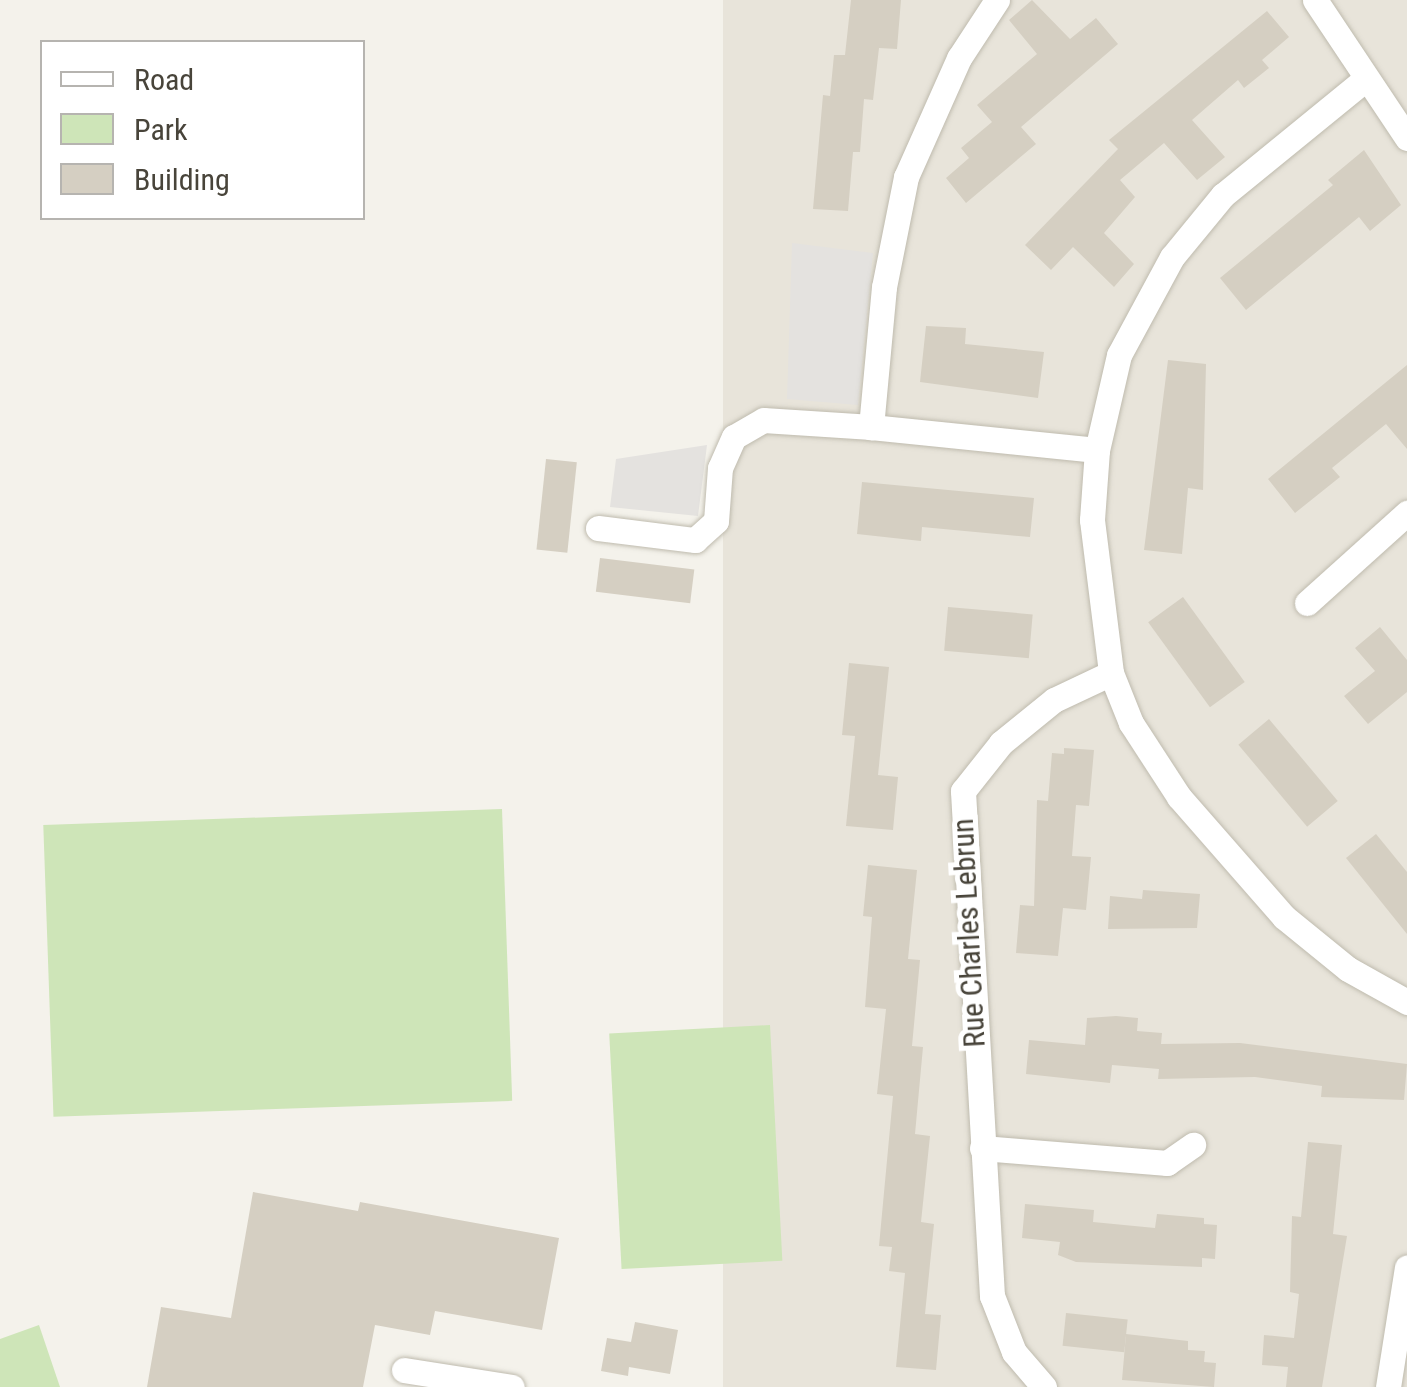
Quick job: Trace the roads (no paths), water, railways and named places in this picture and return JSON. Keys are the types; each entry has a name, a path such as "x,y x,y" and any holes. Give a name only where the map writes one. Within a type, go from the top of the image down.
{"street":[{"path":"871,427 884,287 906,177 959,58 998,0"},
{"path":"1315,0 1363,81 1407,138"},
{"path":"1363,81 1223,195 1172,257 1119,355 1096,450 1092,520 1111,672 1131,724 1242,874 1348,969 1407,1002"},
{"path":"598,528 695,540 716,521 720,468 734,437 764,420 1096,450"},
{"path":"1307,603 1407,514"},
{"name":"Rue Charles Lebrun","path":"1044,1387 1014,1352 992,1296 963,791 1001,743 1041,710 1111,672"},
{"path":"982,1148 1167,1163 1193,1144"},
{"path":"1388,1387 1407,1267"},
{"path":"404,1370 512,1387"}]}
